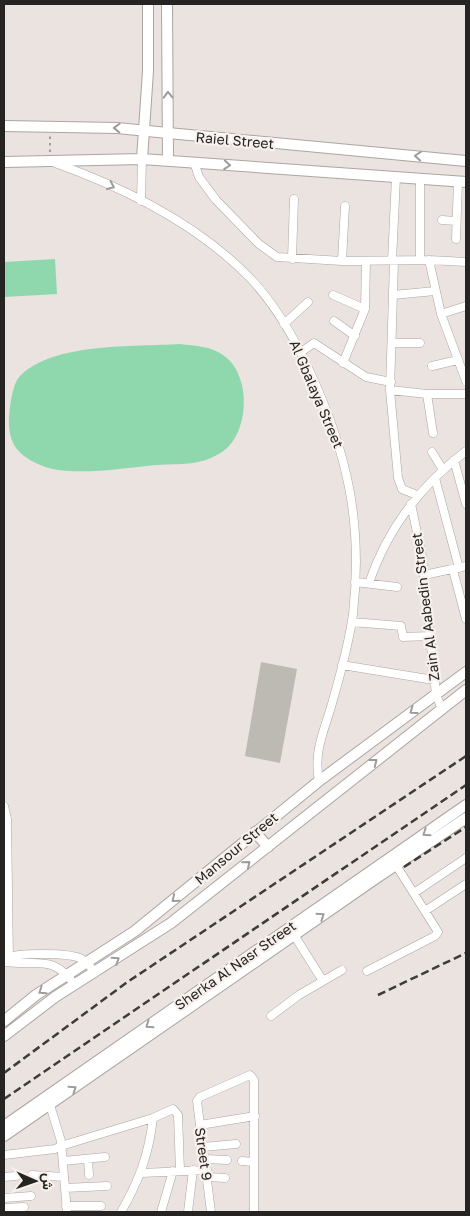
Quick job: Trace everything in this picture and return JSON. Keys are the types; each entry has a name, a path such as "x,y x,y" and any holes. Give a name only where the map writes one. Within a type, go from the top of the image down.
{"street":[{"path":"141,201 148,71 148,4"},
{"path":"167,4 168,161"},
{"name":"Raiel Street","path":"4,126 144,129 168,134 466,161"},
{"name":"Raiel Street","path":"4,162 142,159 462,182"},
{"name":"Al Gbalaya Street","path":"50,161 80,172 141,201 195,231 231,260 268,300 284,324 301,352 333,425 349,478 354,513 355,582 352,622 342,665 318,748 316,765 319,782"},
{"path":"194,162 203,184 259,244 277,257 342,261 429,260 466,262"},
{"path":"396,177 391,386 398,482 402,489 417,495"},
{"path":"420,178 420,260"},
{"path":"456,239 456,223 462,182"},
{"path":"292,259 294,200"},
{"path":"342,261 345,206"},
{"path":"442,220 466,225"},
{"path":"429,260 441,314 466,381"},
{"path":"343,363 365,309 366,261"},
{"path":"393,295 435,291"},
{"path":"333,295 365,309"},
{"path":"284,324 308,302"},
{"path":"441,314 466,306"},
{"path":"334,321 355,336"},
{"path":"301,352 314,343 366,377 391,386 427,394 466,394"},
{"path":"392,343 420,343"},
{"path":"432,366 466,352"},
{"path":"427,394 433,433"},
{"path":"369,584 388,541 417,495 466,451"},
{"path":"432,452 443,470"},
{"path":"454,460 466,504"},
{"path":"435,478 459,568 466,620"},
{"name":"Zain Al Aabedin Street","path":"411,504 424,575 436,695 442,709"},
{"path":"424,575 459,568"},
{"path":"355,582 397,587"},
{"path":"352,622 401,626 403,637 430,636"},
{"path":"342,665 434,680"},
{"name":"Mansour Street","path":"4,1021 67,974 136,931 255,832 466,672"},
{"name":"Mansour Street","path":"4,1036 75,985 95,974 171,923 466,690"},
{"name":"Sherka Al Nasr Street","path":"4,1126 466,805"},
{"path":"4,806 6,960"},
{"name":"Sherka Al Nasr Street","path":"4,1136 466,818"},
{"path":"255,832 268,847"},
{"path":"414,893 466,858"},
{"path":"367,971 436,935 437,930 396,865"},
{"path":"425,911 466,884"},
{"path":"294,935 323,981"},
{"path":"6,960 71,956 87,962 95,974"},
{"path":"6,960 55,965 67,974 75,985"},
{"path":"271,1016 342,970"},
{"name":"Street 9","path":"211,1212 197,1104 200,1098 247,1076 252,1076 255,1116"},
{"path":"50,1105 61,1146 67,1209 101,1206"},
{"path":"4,1155 53,1150 153,1118 170,1110 176,1110 178,1116 177,1171 161,1212"},
{"path":"200,1125 255,1116 254,1212"},
{"path":"121,1212 142,1173 149,1151 153,1118"},
{"path":"203,1147 236,1144"},
{"path":"63,1161 105,1157"},
{"path":"88,1159 89,1175"},
{"path":"205,1159 227,1160"},
{"path":"242,1161 254,1162"},
{"path":"142,1173 193,1170 225,1178"},
{"path":"188,1212 193,1170"},
{"path":"32,1175 64,1177"},
{"path":"4,1177 16,1176"},
{"path":"65,1188 107,1186"},
{"path":"4,1198 31,1196"},
{"path":"4,1208 24,1207"}],"path":[{"path":"50,126 50,161"}],"green space":[{"path":"55,259 57,294 4,297 4,262"},
{"path":"180,344 203,347 218,352 232,364 239,376 243,389 244,404 242,418 238,432 222,452 207,460 191,463 70,471 58,470 35,463 13,444 9,428 9,412 14,386 20,376 35,365 53,357 96,348"}],"building":[{"path":"261,662 297,669 280,763 245,756"}],"railway":[{"path":"4,1073 126,983 466,756"},
{"path":"4,1099 466,785"},
{"path":"404,867 466,827"},
{"path":"378,995 466,953"}]}
